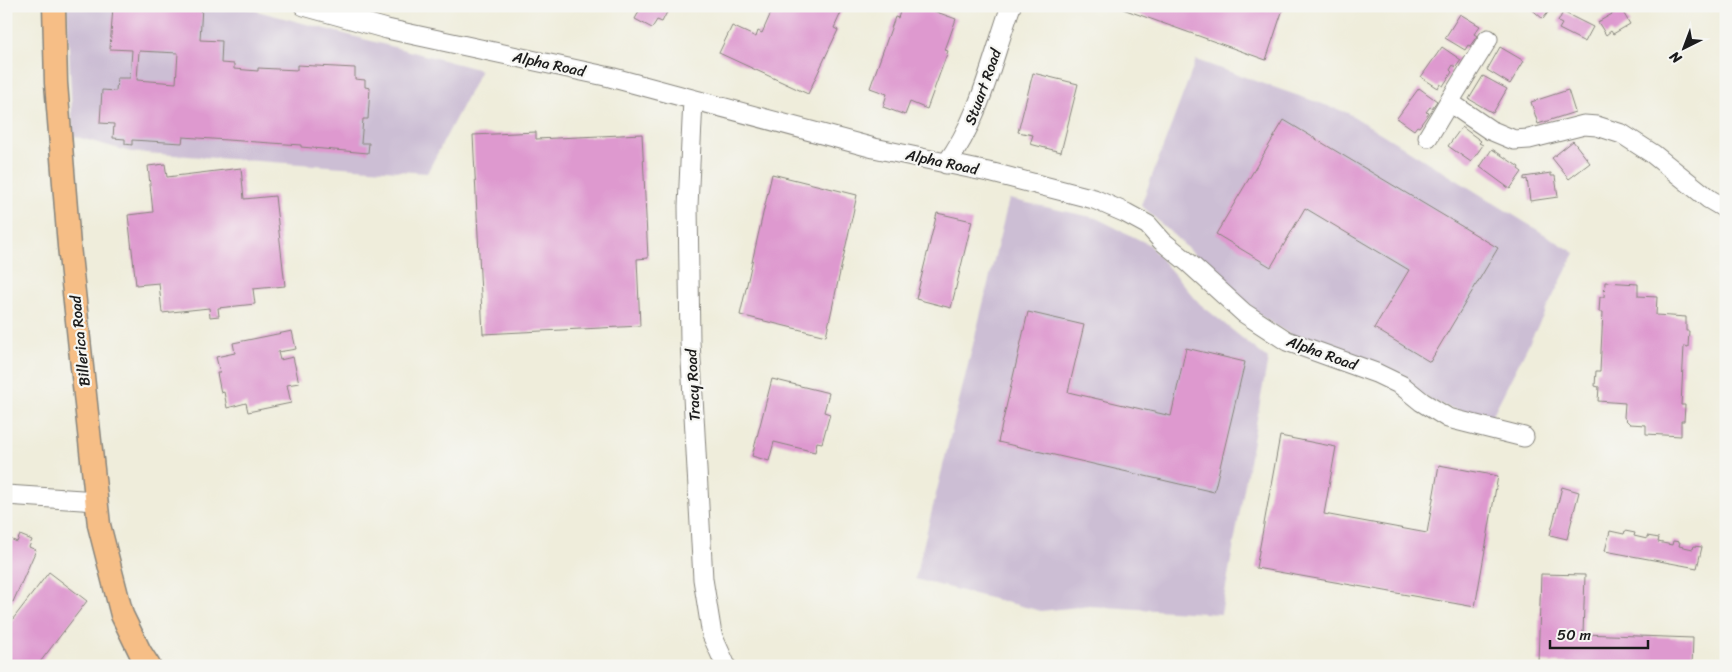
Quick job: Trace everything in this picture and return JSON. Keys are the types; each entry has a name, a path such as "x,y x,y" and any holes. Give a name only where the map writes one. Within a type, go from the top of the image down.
{"main road":[{"name":"Billerica Road","path":"54,6 56,83 69,246 99,525 122,615 149,666"}],"street":[{"name":"Alpha Road","path":"304,6 387,29 610,77 874,148 993,173 1094,199 1126,212 1148,225 1162,241 1244,313 1287,341 1376,373 1401,385 1422,402 1448,418 1524,437"},
{"name":"Stuart Road","path":"946,164 959,147 971,122 1011,6"},
{"path":"1428,137 1488,39"},
{"name":"Tracy Road","path":"693,100 688,206 690,333 703,569 712,634 726,666"},
{"path":"1449,102 1490,130 1514,140 1529,139 1584,125 1604,128 1622,134 1653,154 1709,200 1726,209"},
{"path":"6,496 97,500"}],"shaded area":[{"path":"67,6 238,6 481,70 427,173 131,152 73,136"},
{"path":"1196,60 1348,113 1575,253 1490,420 1445,406 1297,339 1262,317 1141,205"},
{"path":"1009,199 1096,218 1148,244 1200,304 1268,359 1221,614 1088,606 1041,611 915,579"}],"building":[{"path":"113,6 202,6 200,40 222,41 221,63 234,64 234,69 258,71 258,68 297,70 297,65 355,68 355,79 365,80 365,87 370,88 368,119 363,119 361,143 369,143 368,153 301,147 301,145 183,137 182,143 132,140 132,145 125,144 125,139 113,138 114,124 100,123 102,90 116,91 117,78 130,78 132,50 110,49","holes":["139,51 178,53 176,83 137,80"]},
{"path":"642,6 662,6 668,10 662,22 657,20 652,28 635,19"},
{"path":"774,6 844,6 834,28 838,30 808,94 719,53 732,26 756,37 758,31 762,33"},
{"path":"902,6 920,6 956,19 945,50 948,51 927,109 910,102 905,115 883,107 887,94 870,88 895,17 898,18"},
{"path":"1124,6 1284,6 1266,60 1123,9"},
{"path":"1528,6 1553,6 1543,19"},
{"path":"1621,9 1630,24 1613,34 1611,31 1606,35 1598,22"},
{"path":"1563,12 1593,27 1585,42 1559,29 1562,24 1558,22"},
{"path":"1460,14 1480,26 1474,34 1477,36 1465,50 1445,38"},
{"path":"1442,47 1461,60 1456,67 1453,65 1450,70 1452,72 1443,86 1440,84 1438,88 1421,77"},
{"path":"1500,47 1524,61 1510,84 1487,70"},
{"path":"1033,73 1078,84 1061,152 1030,144 1033,135 1018,132"},
{"path":"1483,76 1507,89 1493,113 1469,99"},
{"path":"1419,88 1437,101 1426,112 1429,113 1419,127 1417,126 1414,130 1397,118"},
{"path":"1568,90 1575,112 1538,124 1531,102"},
{"path":"1284,120 1498,248 1430,362 1374,328 1409,270 1305,208 1271,267 1216,234"},
{"path":"1462,127 1481,141 1479,143 1483,145 1471,162 1448,146"},
{"path":"536,132 536,139 642,134 648,258 637,259 640,326 483,334 473,135"},
{"path":"1573,141 1590,163 1569,179 1552,158"},
{"path":"1492,149 1519,167 1518,169 1522,172 1510,189 1480,167"},
{"path":"165,164 167,177 241,168 244,199 275,196 285,286 253,289 255,304 218,308 219,316 210,317 209,308 162,313 159,283 136,285 128,215 153,212 148,166"},
{"path":"1551,173 1551,176 1555,176 1558,197 1530,201 1527,179 1524,180 1524,177"},
{"path":"772,174 857,195 826,336 740,315"},
{"path":"937,213 972,221 951,308 916,299"},
{"path":"1605,282 1638,284 1638,296 1657,297 1656,315 1686,317 1686,331 1689,331 1688,347 1684,346 1681,405 1685,405 1684,421 1681,421 1681,436 1646,434 1646,425 1630,424 1626,420 1624,417 1625,403 1598,401 1599,387 1595,386 1596,371 1600,371 1603,312 1599,312 1600,297 1604,297"},
{"path":"1028,312 1084,325 1068,392 1171,416 1186,348 1245,362 1214,492 998,442"},
{"path":"292,331 296,349 278,352 280,360 293,357 299,383 287,385 291,403 248,412 246,403 227,408 224,392 221,393 217,373 220,373 216,357 235,353 233,343"},
{"path":"772,379 829,393 824,412 830,414 822,443 817,442 815,452 774,442 769,461 752,456"},
{"path":"1280,436 1336,447 1324,514 1427,533 1439,465 1498,476 1475,607 1256,568"},
{"path":"1562,487 1579,492 1567,539 1550,535"},
{"path":"1610,531 1624,534 1625,531 1635,533 1634,536 1647,539 1647,536 1659,538 1658,542 1672,545 1673,541 1680,542 1679,546 1693,549 1694,546 1702,547 1697,568 1605,551"},
{"path":"20,535 32,540 29,547 36,550 13,602 10,601 6,610 6,537 17,542"},
{"path":"49,572 87,601 37,666 6,666 6,628"},
{"path":"1541,574 1585,575 1583,634 1693,638 1692,666 1634,666 1538,662"}]}
